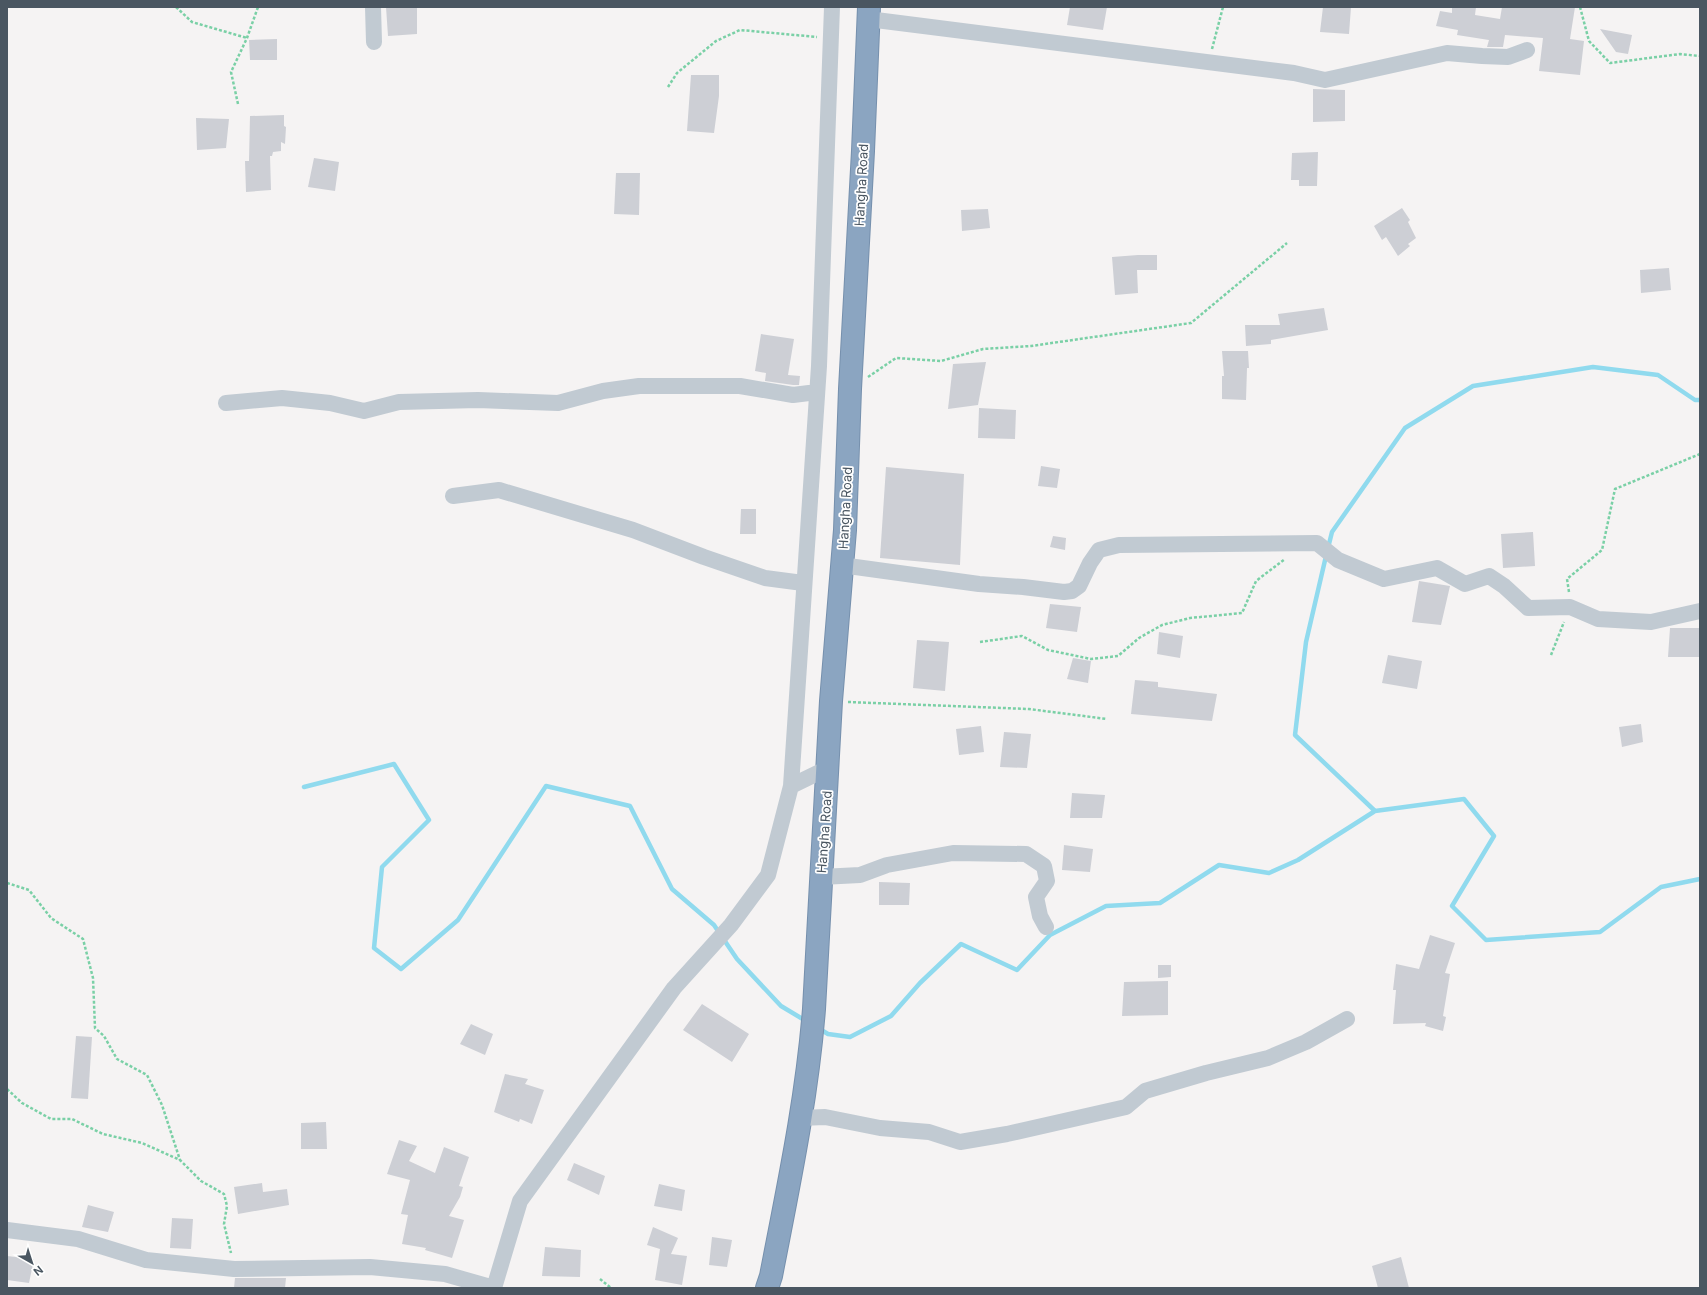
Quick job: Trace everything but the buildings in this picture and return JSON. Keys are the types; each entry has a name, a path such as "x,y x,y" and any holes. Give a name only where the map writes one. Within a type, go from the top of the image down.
{"highway":[{"name":"Hangha Road","path":"767,1288 772,1276 812,1043 831,701 845,530 850,390 862,182 869,13"}],"street":[{"path":"373,7 374,42"},
{"path":"7,1230 78,1239 146,1260 234,1269 370,1268 444,1274 494,1288 520,1201 674,988 732,925 768,875 791,786 803,583 817,392 827,178 832,7"},
{"path":"869,13 1294,73 1325,80 1447,53 1508,57 1527,50"},
{"path":"226,403 282,398 330,403 364,412 399,402 478,400 558,403 603,391 639,386 740,386 793,395 817,392"},
{"path":"453,496 499,490 633,530 765,578 803,583"},
{"path":"841,565 963,582 1072,592 1080,586 1095,554 1104,548 1120,545 1317,543 1338,560 1384,579 1438,568 1465,584 1489,576 1504,586 1528,608 1570,607 1598,619 1650,622 1700,611"},
{"path":"791,786 828,768"},
{"path":"821,877 860,875 887,865 953,853 1026,854 1044,866 1047,881 1036,897 1040,916 1046,927"},
{"path":"800,1118 826,1117 880,1128 929,1132 960,1142 1007,1134 1126,1107 1145,1091 1206,1073 1268,1058 1306,1042 1346,1019"}],"path":[{"path":"176,7 192,22 247,38"},
{"path":"238,104 231,72 247,38 258,7"},
{"path":"1208,62 1223,7"},
{"path":"1580,7 1589,41 1610,62 1680,54 1700,56"},
{"path":"668,87 677,73 716,41 740,30 831,38"},
{"path":"850,390 896,358 941,361 983,349 1031,346 1191,323 1287,243"},
{"path":"1551,655 1570,607 1567,579 1602,550 1615,490 1700,454"},
{"path":"980,642 1022,636 1048,650 1091,659 1118,656 1139,638 1162,624 1190,618 1242,613 1256,581 1290,555"},
{"path":"831,701 1029,709 1107,719"},
{"path":"7,883 30,890 51,918 83,939 93,978 95,1028 104,1036 116,1059 146,1075 162,1105 180,1160"},
{"path":"7,1089 22,1103 51,1119 72,1119 103,1134 142,1143 180,1160 201,1181 224,1194 227,1206 224,1224 234,1269"},
{"path":"600,1279 611,1288"}],"waterway":[{"path":"1328,548 1332,532 1405,428 1473,386 1593,367 1658,375 1695,400 1700,400"},
{"path":"1326,556 1306,642 1295,735 1375,811"},
{"path":"304,787 394,764 429,820 382,867 374,948 401,969 458,920 546,786 630,806 672,889 714,925 737,959 781,1006 806,1021"},
{"path":"818,1028 828,1034 850,1037 891,1016 920,983 961,944 1017,970 1050,935 1106,906 1160,903 1219,865 1269,873 1298,860 1375,811 1464,799 1494,836 1452,906 1486,940 1600,932 1661,887 1700,879"}]}
